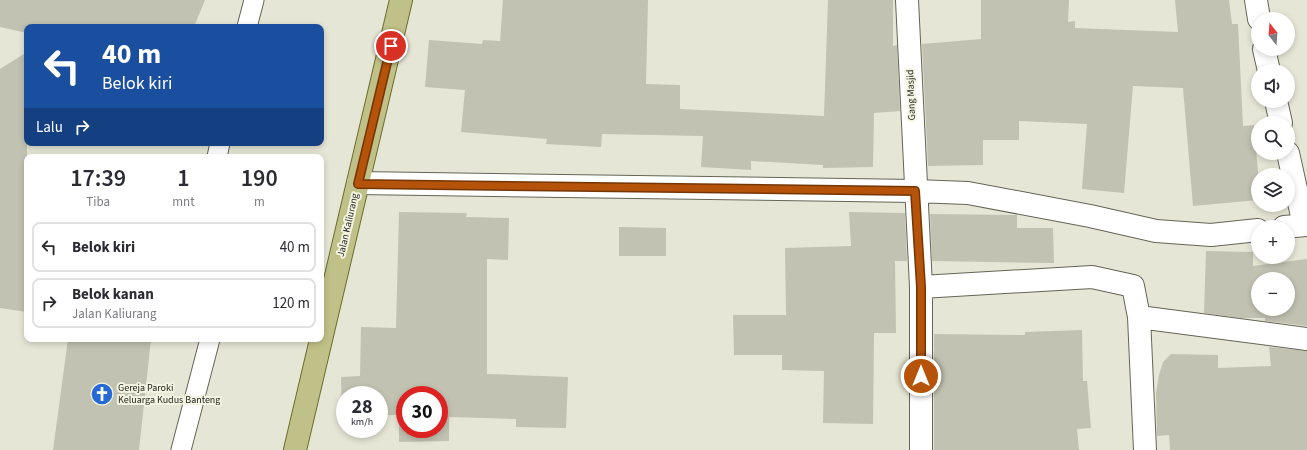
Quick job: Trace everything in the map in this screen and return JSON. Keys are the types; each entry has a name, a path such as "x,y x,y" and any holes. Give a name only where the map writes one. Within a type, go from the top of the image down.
{"main road":[{"name":"Jalan Kaliurang","path":"324,307 358,184 402,0"},
{"name":"Jalan Kaliurang","path":"295,450 317,342"}],"street":[{"name":"Gang Masjid","path":"907,0 915,191 921,287 922,450"},
{"path":"1256,0 1258,12"},
{"path":"1289,160 1298,225"},
{"path":"358,184 915,191 968,193 1090,216 1156,231 1212,235 1251,231"},
{"path":"921,287 1092,277 1133,286 1139,317 1145,450"},
{"path":"1139,317 1307,339"}],"lane":[{"path":"248,24 254,0"},
{"path":"181,450 209,342"}],"building":[{"path":"0,0 205,0 195,24 24,24 24,32 0,27"},
{"path":"503,0 648,0 646,84 680,85 680,109 824,116 828,0 893,0 893,46 897,45 900,111 874,113 873,167 823,168 823,165 751,161 751,170 701,167 703,136 602,134 601,147 546,144 547,139 461,132 465,90 425,87 429,40 482,44 483,40 500,41"},
{"path":"981,0 1069,0 1068,22 1075,21 1075,28 1178,32 1175,0 1229,0 1232,24 1238,24 1243,126 1251,125 1251,160 1257,160 1258,168 1251,168 1251,201 1193,206 1183,88 1133,86 1124,193 1082,189 1087,124 1019,121 1019,140 983,140 983,165 928,166 922,44 981,39"},
{"path":"24,54 24,146 27,146 27,154 24,154 24,312 0,308 0,69"},
{"path":"399,212 467,213 466,217 509,218 508,260 487,259 487,374 568,377 566,428 516,427 516,419 449,417 449,441 399,442 399,438 448,438 448,386 396,386 396,415 388,415 388,386 341,386 341,377 360,376 361,327 396,328"},
{"path":"849,212 905,213 907,261 895,261 896,333 874,333 873,424 823,423 824,371 782,370 782,355 734,355 733,315 786,315 785,248 851,246"},
{"path":"930,214 1017,215 1017,228 1053,228 1054,263 932,261"},
{"path":"619,227 666,228 666,256 619,256"},
{"path":"1206,251 1251,252 1251,264 1253,264 1253,266 1268,264 1295,264 1295,261 1307,259 1307,326 1265,321 1265,318 1240,318 1204,313"},
{"path":"1082,330 1083,381 1087,381 1091,428 1077,429 1079,450 934,450 934,334 1025,335 1025,332"},
{"name":"Gereja Paroki Keluarga Kudus Banteng","path":"68,342 151,342 139,450 53,450"},
{"path":"1269,347 1307,351 1307,450 1170,450 1169,435 1157,436 1156,393 1159,375 1163,362 1171,354 1218,355 1218,368 1271,366"}],"place":[{"name":"Gereja Paroki Keluarga Kudus Banteng","path":"102,394"}],"route":[{"path":"391,46 358,184 915,191 921,287 921,376"}]}
